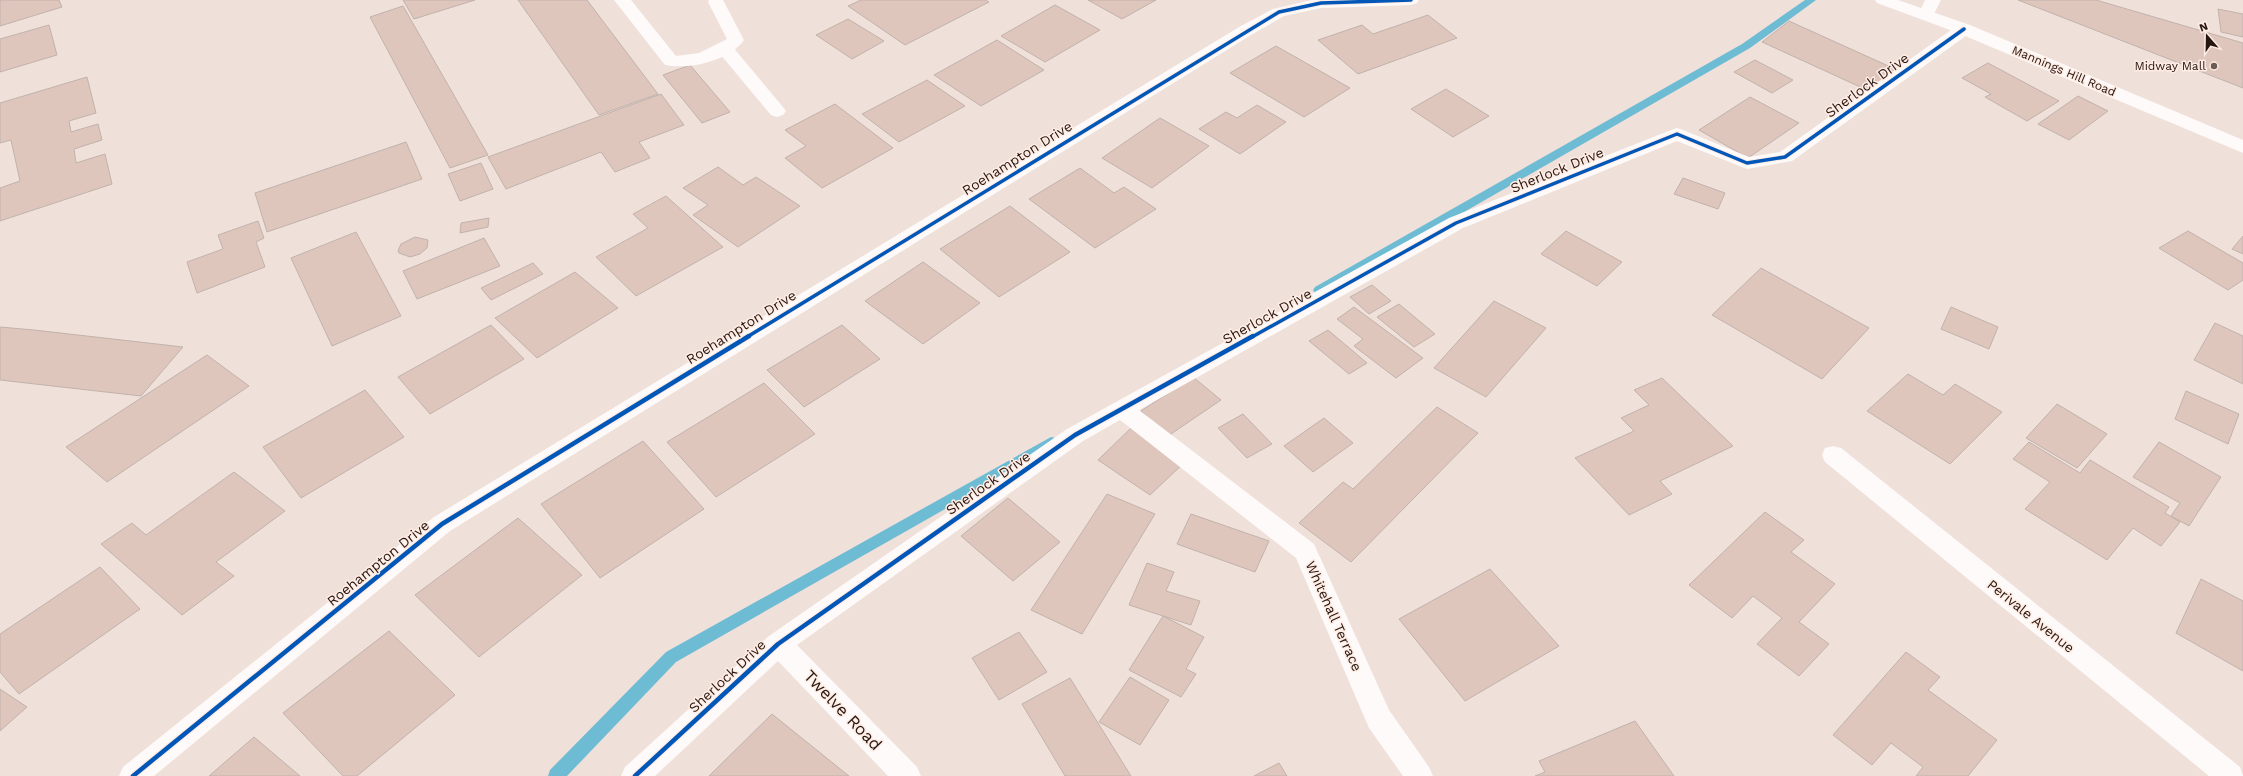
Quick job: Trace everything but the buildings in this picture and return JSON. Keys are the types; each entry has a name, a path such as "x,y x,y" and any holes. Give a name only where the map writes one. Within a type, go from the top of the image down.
{"street":[{"path":"622,0 671,61 683,62 726,50 736,40 717,1"},
{"name":"Roehampton Drive","path":"133,776 442,524 1245,31 1279,12 1321,3 1411,0"},
{"name":"Mannings Hill Road","path":"1890,2 1930,8 1964,29 2243,147"},
{"name":"Sherlock Drive","path":"635,776 778,644 1075,435 1123,410 1456,223 1677,134 1747,163 1786,157 1964,29"},
{"path":"726,50 777,111"},
{"name":"Whitehall Terrace","path":"1123,410 1305,551 1379,719 1419,776"},
{"name":"Perivale Avenue","path":"1833,455 2230,776"},
{"name":"Twelve Road","path":"778,644 907,776"}],"waterway":[{"path":"1319,290 1746,46 1811,0"},
{"path":"556,776 671,657 1051,442"}],"cycle path":[{"path":"133,776 442,524 1245,31 1279,12 1321,3 1411,0"},
{"path":"635,776 778,644 1075,435 1456,223 1677,134 1747,163 1785,157 1964,29"}],"place":[{"name":"Midway Mall","path":"2214,66"}]}
